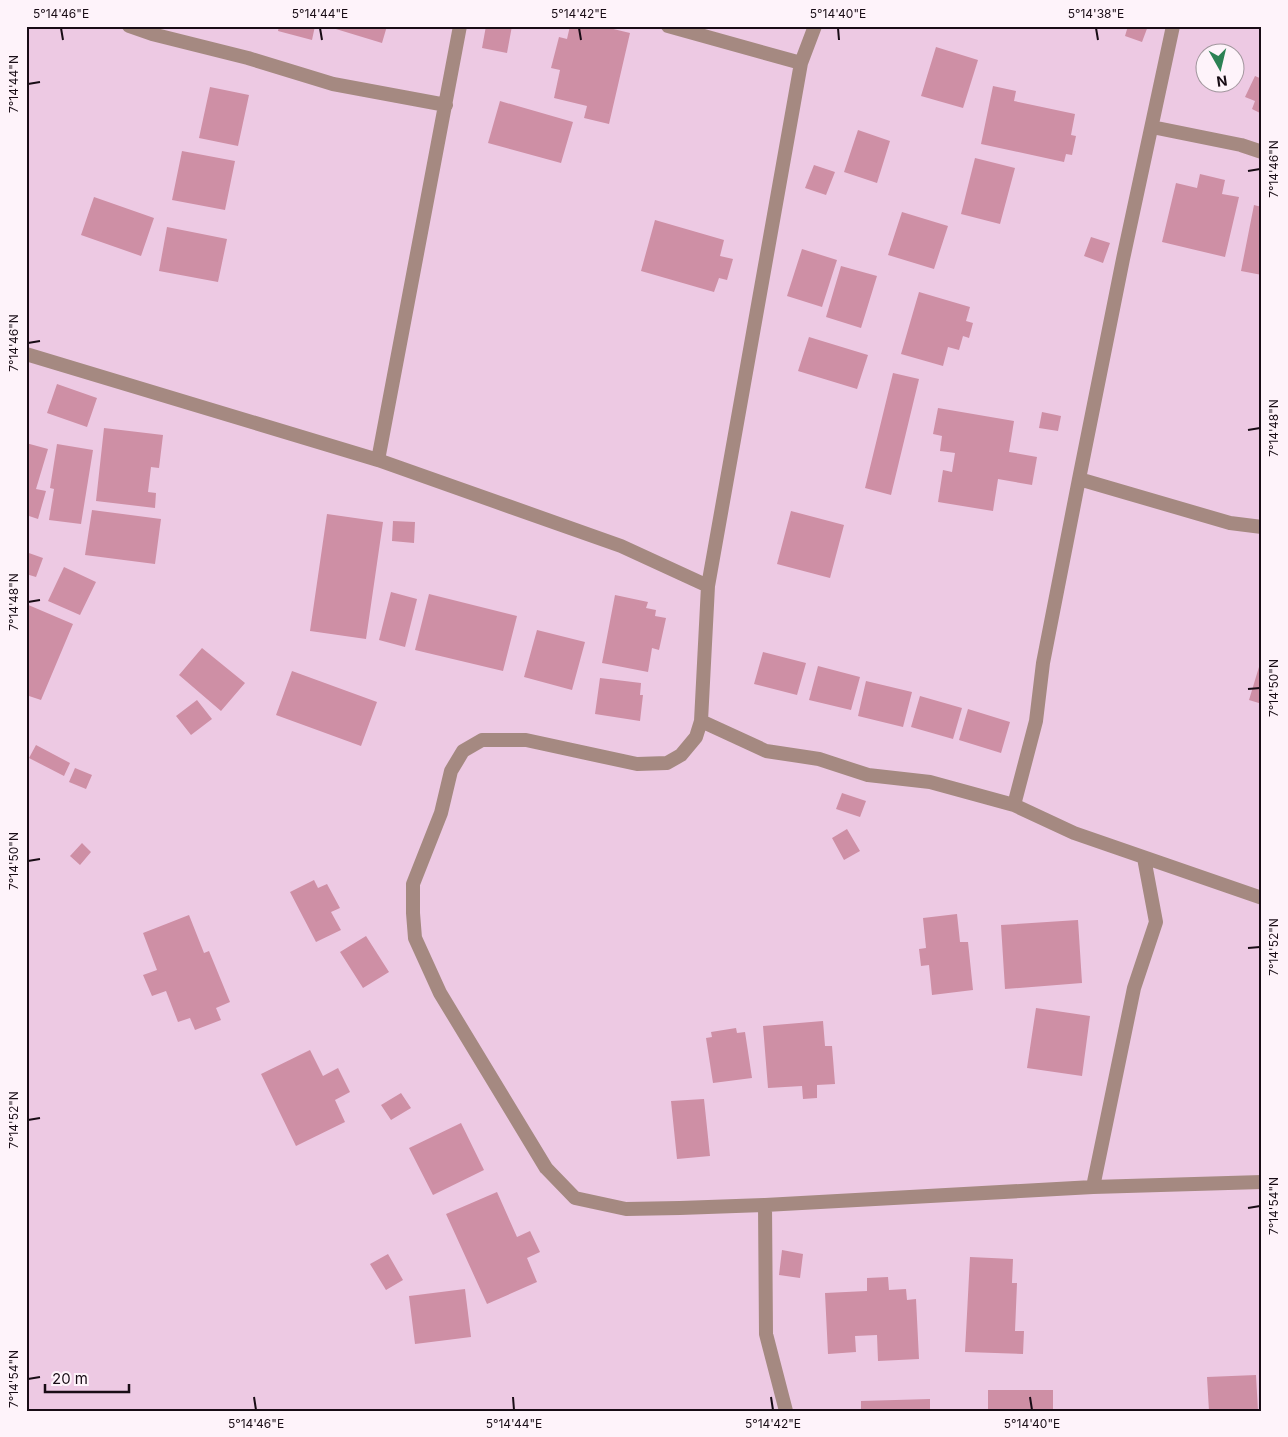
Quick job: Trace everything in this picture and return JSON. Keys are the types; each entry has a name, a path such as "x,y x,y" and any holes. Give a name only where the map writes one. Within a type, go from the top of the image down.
{"street":[{"path":"129,26 152,34 248,58 333,84 446,105"},
{"path":"378,460 460,26"},
{"path":"668,26 801,63"},
{"path":"815,26 801,63 708,586 701,721 696,738 681,755 667,763 637,764 526,740 482,740 463,751 451,771 441,813 413,884 415,938 440,993 502,1097 546,1168 575,1198 626,1208 765,1205 1093,1187 1262,1182"},
{"path":"1014,805 1036,721 1043,664 1079,479 1123,259 1173,26"},
{"path":"1152,127 1242,145 1262,152"},
{"path":"26,354 378,460 621,546 708,586"},
{"path":"1079,479 1230,523 1262,527"},
{"path":"701,721 766,751 819,759 868,775 930,782 1014,805 1074,833 1262,898"},
{"path":"1093,1187 1134,988 1156,922 1144,858"},
{"path":"765,1205 766,1334 786,1411"}],"building":[{"path":"279,26 315,26 312,40 278,31"},
{"path":"326,26 387,26 382,43"},
{"path":"486,26 512,26 507,53 482,48"},
{"path":"570,26 601,26 630,33 609,124 584,118 587,106 554,98 560,70 551,68 559,37 567,39"},
{"path":"1128,26 1148,26 1142,42 1125,36"},
{"path":"936,47 978,60 963,108 921,96"},
{"path":"1255,76 1262,79 1262,114 1252,109 1255,101 1245,97"},
{"path":"993,86 1016,91 1014,101 1075,114 1071,135 1076,136 1072,155 1066,154 1064,162 981,144"},
{"path":"210,87 249,95 238,146 199,138"},
{"path":"500,101 573,122 561,163 488,143"},
{"path":"858,130 890,141 877,183 844,172"},
{"path":"182,151 235,161 225,210 172,200"},
{"path":"975,158 1015,168 1000,224 961,214"},
{"path":"814,165 835,172 826,195 805,188"},
{"path":"1200,174 1225,180 1222,194 1239,197 1225,257 1162,242 1176,183 1197,188"},
{"path":"94,197 154,218 141,256 81,235"},
{"path":"1254,205 1262,207 1262,275 1241,271"},
{"path":"902,212 948,226 934,269 888,255"},
{"path":"655,220 724,240 720,256 733,259 727,280 719,278 714,292 641,271"},
{"path":"167,227 227,239 218,282 159,271"},
{"path":"1091,237 1110,243 1103,263 1084,256"},
{"path":"802,249 837,260 822,307 787,296"},
{"path":"841,266 877,276 861,328 826,317"},
{"path":"919,292 970,307 966,321 973,323 969,338 963,336 959,350 948,347 943,366 901,354"},
{"path":"809,337 868,355 857,389 798,371"},
{"path":"893,373 919,379 891,495 865,488"},
{"path":"57,384 97,398 87,427 47,413"},
{"path":"938,408 1014,421 1009,452 1037,457 1032,485 998,479 993,511 938,502 943,470 952,472 955,453 940,451 942,436 933,434"},
{"path":"1042,412 1061,416 1058,431 1039,428"},
{"path":"104,428 163,435 159,468 151,467 148,492 156,493 155,508 96,501"},
{"path":"26,443 48,449 36,489 46,491 38,519 26,515"},
{"path":"57,444 93,450 81,524 49,520 54,489 50,488"},
{"path":"92,510 161,519 155,564 85,555"},
{"path":"791,511 844,525 830,578 777,564"},
{"path":"327,514 383,522 366,639 310,631"},
{"path":"393,521 415,522 414,543 392,541"},
{"path":"26,552 43,558 36,577 26,574"},
{"path":"64,567 96,582 80,615 48,601"},
{"path":"391,592 417,599 405,647 379,640"},
{"path":"429,594 517,616 503,671 415,650"},
{"path":"615,595 648,602 646,608 656,610 655,616 666,618 659,650 652,648 648,672 602,663"},
{"path":"26,604 73,624 41,700 26,695"},
{"path":"537,630 585,642 572,690 524,677"},
{"path":"202,648 245,683 221,711 179,675"},
{"path":"763,652 806,663 797,695 754,684"},
{"path":"1262,657 1262,704 1249,700"},
{"path":"818,666 860,677 851,710 809,700"},
{"path":"292,671 377,702 361,746 276,715"},
{"path":"600,678 641,683 640,695 643,695 640,721 595,714"},
{"path":"866,681 912,692 903,727 858,716"},
{"path":"920,696 962,708 953,739 911,727"},
{"path":"197,700 212,719 191,735 176,716"},
{"path":"968,709 1010,722 1001,753 959,740"},
{"path":"36,745 70,763 64,776 29,758"},
{"path":"75,768 92,775 86,789 69,782"},
{"path":"842,793 866,801 860,817 836,809"},
{"path":"847,829 860,851 844,860 832,838"},
{"path":"82,843 91,852 80,865 70,856"},
{"path":"314,880 318,888 327,884 340,908 331,912 341,930 316,942 290,892"},
{"path":"957,914 960,942 968,942 973,990 932,995 929,965 921,966 919,949 926,948 923,918"},
{"path":"189,915 204,953 209,951 230,1002 216,1008 221,1020 195,1030 190,1018 178,1022 166,991 152,996 143,975 157,970 143,933"},
{"path":"1078,920 1082,983 1005,989 1001,925"},
{"path":"366,936 389,972 363,988 340,952"},
{"path":"1036,1008 1090,1016 1082,1076 1027,1068"},
{"path":"823,1021 825,1046 832,1046 835,1084 817,1085 817,1098 803,1099 802,1086 768,1088 763,1026"},
{"path":"736,1028 737,1033 745,1032 752,1078 713,1083 706,1038 712,1037 711,1032"},
{"path":"310,1050 323,1076 338,1068 350,1092 335,1100 345,1122 296,1146 261,1074"},
{"path":"401,1093 411,1108 391,1120 381,1105"},
{"path":"704,1099 710,1156 677,1159 671,1101"},
{"path":"461,1123 484,1170 433,1195 409,1148"},
{"path":"497,1192 517,1237 530,1231 540,1252 527,1258 537,1282 487,1304 446,1214"},
{"path":"782,1250 803,1254 800,1278 779,1275"},
{"path":"388,1254 403,1280 386,1290 370,1264"},
{"path":"970,1257 1013,1259 1012,1283 1017,1283 1015,1331 1024,1331 1023,1354 965,1352"},
{"path":"888,1277 889,1290 906,1289 907,1300 916,1299 919,1359 878,1361 877,1335 855,1336 856,1352 828,1354 825,1293 867,1291 867,1278"},
{"path":"465,1289 471,1337 415,1344 409,1296"},
{"path":"1256,1375 1258,1411 1209,1411 1207,1377"},
{"path":"988,1390 1053,1390 1053,1411 988,1411"},
{"path":"930,1399 930,1411 861,1411 861,1401"}]}
